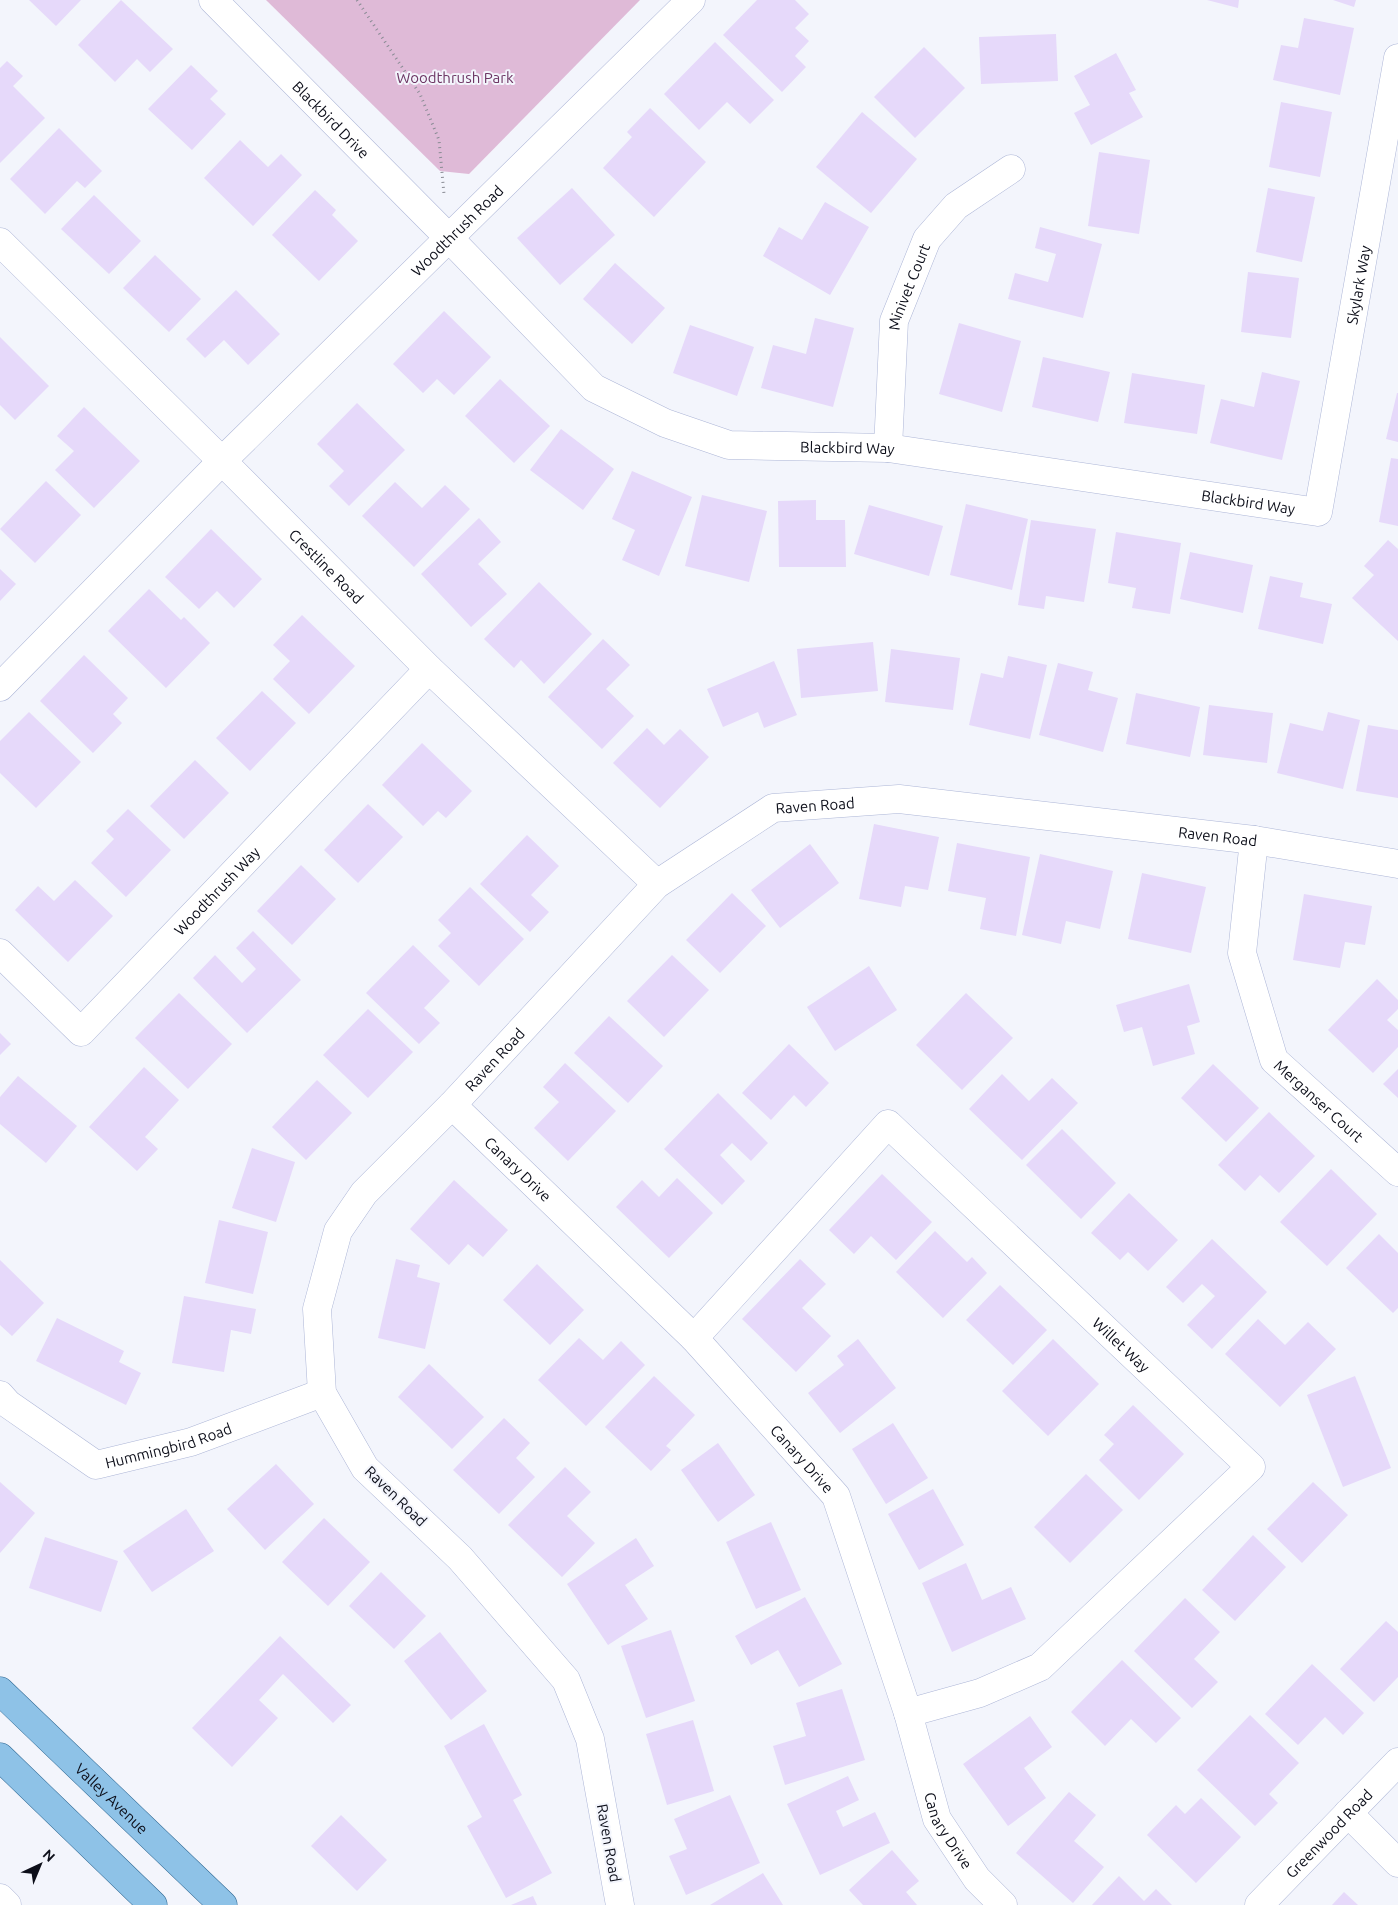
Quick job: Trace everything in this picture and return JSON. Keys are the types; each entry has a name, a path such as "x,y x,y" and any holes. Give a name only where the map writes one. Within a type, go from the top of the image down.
{"main road":[{"name":"Valley Avenue","path":"0,1690 223,1905"},
{"path":"0,1757 153,1905"}],"street":[{"name":"Blackbird Drive","path":"214,0 448,237"},
{"name":"Woodthrush Road","path":"222,461 691,0"},
{"name":"Skylark Way","path":"1318,512 1398,58"},
{"name":"Minivet Court","path":"888,448 894,321 927,239 956,206 1011,169"},
{"name":"Blackbird Way","path":"448,237 594,388 665,423 729,445 888,448 1318,512"},
{"name":"Crestline Road","path":"0,242 429,669 657,884"},
{"path":"0,687 222,461"},
{"name":"Woodthrush Way","path":"0,953 81,1032 429,669"},
{"name":"Raven Road","path":"620,1905 590,1739 566,1680 460,1558 365,1468 322,1393 317,1309 338,1231 364,1193 452,1105 657,884 773,808 899,799 1254,840 1398,864"},
{"name":"Merganser Court","path":"1254,840 1242,953 1274,1060 1398,1172"},
{"name":"Canary Drive","path":"452,1105 694,1338 836,1496 908,1713 936,1820 977,1879 1003,1905"},
{"name":"Willet Way","path":"694,1338 888,1124 1251,1467 1040,1668 980,1693 908,1713"},
{"name":"Hummingbird Road","path":"0,1395 8,1404 96,1465 191,1442 322,1393"},
{"name":"Greenwood Road","path":"1259,1905 1398,1762"},
{"path":"1348,1813 1398,1863"},
{"path":"0,1898 7,1905"}],"path":[{"path":"357,0 420,94 439,140 448,237"}],"green space":[{"name":"Woodthrush Park","path":"266,0 640,0 469,174 440,171"}],"building":[{"path":"29,0 81,0 56,26"},
{"path":"121,0 173,49 150,72 137,59 115,82 78,45"},
{"path":"757,0 795,0 809,14 795,28 809,41 795,56 806,67 782,92 723,35"},
{"path":"1207,0 1239,0 1238,8"},
{"path":"1333,0 1356,0 1354,7"},
{"path":"1304,18 1354,28 1340,95 1273,80 1281,45 1298,48"},
{"path":"1056,34 1058,81 981,84 979,37"},
{"path":"715,42 774,100 750,124 727,102 699,130 664,94"},
{"path":"924,47 965,88 915,138 874,97"},
{"path":"1116,53 1136,90 1129,93 1143,117 1091,145 1074,113 1090,105 1074,76"},
{"path":"7,61 23,76 13,86 45,118 0,163 0,68"},
{"path":"191,65 218,91 210,99 226,114 192,150 148,109"},
{"path":"1281,102 1332,112 1320,177 1269,167"},
{"path":"650,108 706,162 654,217 603,168 632,137 627,132"},
{"path":"862,112 917,159 871,213 816,167"},
{"path":"59,128 102,171 85,188 77,181 45,214 10,179"},
{"path":"240,140 268,167 281,154 302,175 253,226 204,178"},
{"path":"1099,152 1150,160 1139,234 1088,226"},
{"path":"572,188 615,235 560,285 517,238"},
{"path":"1268,188 1315,197 1302,262 1256,252"},
{"path":"315,190 336,210 332,215 358,241 319,281 272,235"},
{"path":"94,195 141,241 109,274 61,229"},
{"path":"825,202 869,227 830,295 763,256 779,227 802,240"},
{"path":"1040,227 1102,244 1083,318 1008,299 1015,273 1048,282 1056,254 1035,248"},
{"path":"155,255 201,299 169,332 123,288"},
{"path":"615,263 665,308 632,344 583,299"},
{"path":"1248,272 1299,278 1291,338 1241,332"},
{"path":"236,290 280,334 248,365 224,340 205,358 186,339"},
{"path":"444,311 491,357 454,395 437,379 423,393 393,364"},
{"path":"815,318 854,328 833,407 761,388 773,345 806,354"},
{"path":"959,323 1021,341 1002,412 939,394"},
{"path":"690,325 754,347 737,396 673,373"},
{"path":"0,337 49,386 15,420 0,405"},
{"path":"1043,357 1110,372 1098,422 1032,407"},
{"path":"1262,372 1300,381 1282,460 1210,443 1221,399 1254,407"},
{"path":"1132,373 1205,385 1197,434 1124,423"},
{"path":"500,379 550,426 514,463 465,416"},
{"path":"1398,393 1398,442 1386,439"},
{"path":"357,403 405,450 349,506 329,486 344,471 317,444"},
{"path":"84,407 140,461 94,508 55,470 74,451 57,436"},
{"path":"561,429 614,469 583,510 530,470"},
{"path":"1391,458 1398,459 1398,526 1379,522"},
{"path":"632,471 692,497 659,576 622,560 635,530 612,519"},
{"path":"46,481 81,515 35,563 0,529"},
{"path":"395,482 422,508 445,485 470,509 414,567 362,516"},
{"path":"702,495 767,511 749,582 685,566"},
{"path":"816,500 816,520 845,520 846,567 779,567 778,501"},
{"path":"966,504 1028,519 1012,590 950,575"},
{"path":"869,505 943,526 929,576 854,554"},
{"path":"479,518 501,542 478,564 507,594 471,627 421,574"},
{"path":"1031,520 1096,529 1084,602 1046,596 1044,609 1018,605"},
{"path":"211,529 262,579 234,608 217,591 199,609 165,577"},
{"path":"1116,532 1181,543 1170,614 1132,608 1136,588 1108,583"},
{"path":"1388,540 1398,549 1398,641 1352,598 1374,575 1364,566"},
{"path":"1190,552 1253,565 1243,613 1180,599"},
{"path":"0,569 16,584 0,601"},
{"path":"1270,576 1303,583 1300,597 1332,604 1323,644 1258,629"},
{"path":"539,582 592,634 544,684 521,660 514,668 484,639"},
{"path":"149,589 181,620 184,617 210,643 166,688 108,631"},
{"path":"302,615 355,666 309,714 273,679 290,661 273,645"},
{"path":"603,639 630,665 606,689 634,716 602,749 548,697"},
{"path":"873,642 878,691 801,698 797,649"},
{"path":"891,649 960,658 953,710 885,702"},
{"path":"84,655 128,698 113,714 122,723 93,753 40,701"},
{"path":"1008,656 1047,665 1030,739 969,725 981,673 1003,678"},
{"path":"774,661 797,715 764,728 758,712 723,727 707,689"},
{"path":"1058,663 1093,672 1088,690 1118,698 1103,752 1039,735"},
{"path":"262,691 296,723 250,771 216,738"},
{"path":"1136,693 1200,707 1190,757 1126,744"},
{"path":"1209,705 1273,713 1267,763 1203,755"},
{"path":"29,712 81,762 36,808 0,773 0,741"},
{"path":"1328,712 1360,720 1343,789 1277,773 1290,723 1323,731"},
{"path":"1368,725 1398,730 1398,798 1356,791"},
{"path":"647,728 664,745 680,729 709,757 660,808 613,763"},
{"path":"422,743 472,791 446,818 438,811 423,826 382,785"},
{"path":"195,760 229,793 184,839 150,806"},
{"path":"368,804 403,837 358,883 324,850"},
{"path":"128,809 171,850 126,897 91,863 114,839 106,831"},
{"path":"874,824 939,837 928,890 905,886 901,907 859,899"},
{"path":"527,835 559,866 531,895 549,912 530,932 480,884"},
{"path":"957,843 1030,857 1016,936 980,929 986,898 948,891"},
{"path":"810,844 839,883 780,928 751,890"},
{"path":"1040,854 1113,871 1100,929 1066,921 1061,944 1022,935"},
{"path":"301,865 336,899 292,945 257,911"},
{"path":"1142,873 1206,887 1191,953 1128,939"},
{"path":"75,880 113,916 68,962 15,910 38,886 54,901"},
{"path":"470,887 524,939 479,986 438,946 451,933 438,920"},
{"path":"732,893 766,926 720,973 686,940"},
{"path":"1304,894 1372,906 1365,945 1345,942 1340,968 1293,960"},
{"path":"253,931 301,980 247,1033 193,978 215,955 242,983 256,969 236,948"},
{"path":"413,945 450,981 424,1008 440,1023 419,1044 366,993"},
{"path":"672,955 709,990 664,1037 627,1001"},
{"path":"869,966 897,1010 835,1051 807,1007"},
{"path":"1377,979 1398,1000 1398,1009 1387,1020 1398,1030 1398,1047 1373,1073 1328,1030"},
{"path":"1189,984 1200,1022 1187,1026 1195,1054 1153,1066 1142,1027 1124,1032 1116,1005"},
{"path":"179,993 232,1044 188,1089 135,1038"},
{"path":"966,993 1013,1038 962,1090 916,1045"},
{"path":"368,1009 413,1052 368,1098 323,1055"},
{"path":"609,1016 663,1066 628,1103 574,1053"},
{"path":"0,1033 11,1044 0,1055"},
{"path":"789,1044 829,1083 806,1107 794,1095 771,1120 742,1093"},
{"path":"565,1063 616,1111 568,1161 534,1128 559,1102 543,1087"},
{"path":"1213,1064 1259,1108 1226,1142 1181,1098"},
{"path":"144,1067 179,1100 145,1137 158,1149 137,1171 89,1127"},
{"path":"1398,1069 1398,1098 1383,1084"},
{"path":"1002,1074 1029,1101 1052,1078 1078,1103 1022,1160 969,1109"},
{"path":"18,1076 77,1126 46,1163 0,1124 0,1097"},
{"path":"317,1080 352,1113 306,1160 272,1127"},
{"path":"718,1093 768,1143 751,1161 732,1143 720,1155 745,1181 722,1205 664,1149"},
{"path":"1269,1112 1315,1156 1279,1193 1260,1175 1245,1191 1218,1165"},
{"path":"1062,1129 1116,1183 1081,1219 1026,1165"},
{"path":"252,1148 295,1162 276,1222 232,1208"},
{"path":"1331,1169 1377,1214 1327,1266 1280,1222"},
{"path":"882,1174 932,1222 896,1260 871,1236 854,1254 829,1230"},
{"path":"677,1178 713,1213 669,1258 616,1207 642,1180 659,1197"},
{"path":"454,1180 508,1230 483,1257 468,1244 449,1265 410,1229"},
{"path":"1129,1193 1178,1240 1148,1271 1128,1252 1120,1260 1091,1233"},
{"path":"219,1220 268,1232 253,1294 205,1283"},
{"path":"935,1231 967,1262 972,1257 987,1273 943,1318 896,1272"},
{"path":"1379,1234 1398,1253 1398,1308 1393,1313 1346,1268"},
{"path":"1212,1239 1267,1292 1212,1349 1187,1325 1215,1296 1202,1284 1183,1303 1166,1287"},
{"path":"396,1259 420,1265 417,1277 440,1283 425,1349 378,1338"},
{"path":"800,1259 826,1284 802,1308 831,1336 796,1372 742,1319"},
{"path":"0,1260 44,1303 12,1336 0,1325"},
{"path":"537,1264 584,1310 550,1345 503,1300"},
{"path":"1000,1285 1047,1330 1013,1365 966,1320"},
{"path":"184,1296 256,1309 251,1334 231,1330 224,1372 172,1363"},
{"path":"57,1318 124,1351 119,1362 141,1373 126,1405 36,1361"},
{"path":"1258,1319 1285,1345 1308,1322 1336,1349 1280,1407 1225,1354"},
{"path":"579,1338 603,1360 621,1341 645,1365 586,1426 538,1380"},
{"path":"858,1339 896,1388 840,1433 808,1393 844,1365 837,1356"},
{"path":"1053,1339 1099,1384 1048,1436 1002,1391"},
{"path":"429,1364 484,1417 452,1449 398,1397"},
{"path":"654,1376 695,1415 666,1446 671,1450 651,1471 605,1427"},
{"path":"1355,1376 1391,1468 1343,1487 1307,1395"},
{"path":"1133,1405 1184,1454 1139,1500 1099,1460 1114,1444 1104,1435"},
{"path":"504,1418 530,1443 516,1458 535,1477 499,1514 453,1470"},
{"path":"893,1423 928,1478 886,1504 852,1449"},
{"path":"718,1443 755,1495 718,1522 681,1470"},
{"path":"276,1464 314,1504 265,1550 227,1509"},
{"path":"565,1467 591,1492 567,1516 595,1543 562,1577 508,1525"},
{"path":"1086,1474 1123,1510 1070,1563 1034,1527"},
{"path":"0,1482 35,1513 0,1553"},
{"path":"1313,1482 1348,1515 1302,1563 1267,1529"},
{"path":"933,1489 964,1545 919,1570 888,1514"},
{"path":"186,1509 214,1551 152,1592 123,1551"},
{"path":"324,1518 370,1562 328,1606 282,1562"},
{"path":"771,1522 801,1590 756,1609 726,1542"},
{"path":"1253,1535 1286,1567 1235,1621 1202,1590"},
{"path":"45,1537 118,1561 101,1612 29,1588"},
{"path":"636,1538 654,1566 625,1585 648,1619 608,1645 567,1584"},
{"path":"966,1563 982,1600 1011,1587 1026,1619 952,1652 922,1583"},
{"path":"381,1572 426,1616 394,1649 349,1606"},
{"path":"805,1597 842,1664 799,1687 778,1650 751,1665 735,1636"},
{"path":"1185,1598 1220,1632 1194,1659 1218,1682 1192,1708 1134,1651"},
{"path":"1386,1621 1398,1632 1398,1677 1374,1702 1340,1669"},
{"path":"671,1630 695,1701 646,1718 621,1646"},
{"path":"440,1632 487,1691 451,1720 404,1661"},
{"path":"280,1636 351,1705 333,1723 283,1674 259,1700 278,1718 232,1767 192,1728"},
{"path":"1122,1660 1181,1718 1156,1743 1131,1719 1105,1746 1071,1712"},
{"path":"1312,1664 1364,1713 1343,1735 1325,1717 1298,1745 1265,1714"},
{"path":"842,1689 865,1760 785,1785 773,1746 806,1736 796,1703"},
{"path":"1250,1715 1299,1763 1269,1794 1278,1803 1255,1826 1197,1770"},
{"path":"1030,1716 1052,1747 1024,1768 1046,1798 1008,1826 963,1764"},
{"path":"693,1720 714,1791 667,1805 646,1734"},
{"path":"484,1724 522,1795 513,1800 552,1873 506,1898 467,1826 482,1817 444,1746"},
{"path":"848,1776 859,1800 836,1811 843,1827 875,1812 890,1843 820,1875 787,1804"},
{"path":"1069,1792 1096,1815 1074,1841 1104,1867 1073,1903 1016,1853"},
{"path":"730,1795 760,1863 686,1895 669,1856 687,1849 674,1819"},
{"path":"1201,1798 1241,1837 1196,1883 1147,1835 1176,1805 1185,1814"},
{"path":"341,1815 387,1860 357,1891 311,1846"},
{"path":"892,1850 919,1881 906,1892 917,1905 863,1905 849,1890"},
{"path":"763,1873 783,1905 710,1905"},
{"path":"1119,1876 1144,1901 1156,1889 1172,1905 1092,1905"},
{"path":"1344,1892 1358,1905 1332,1905"},
{"path":"533,1896 537,1905 511,1905"}]}
